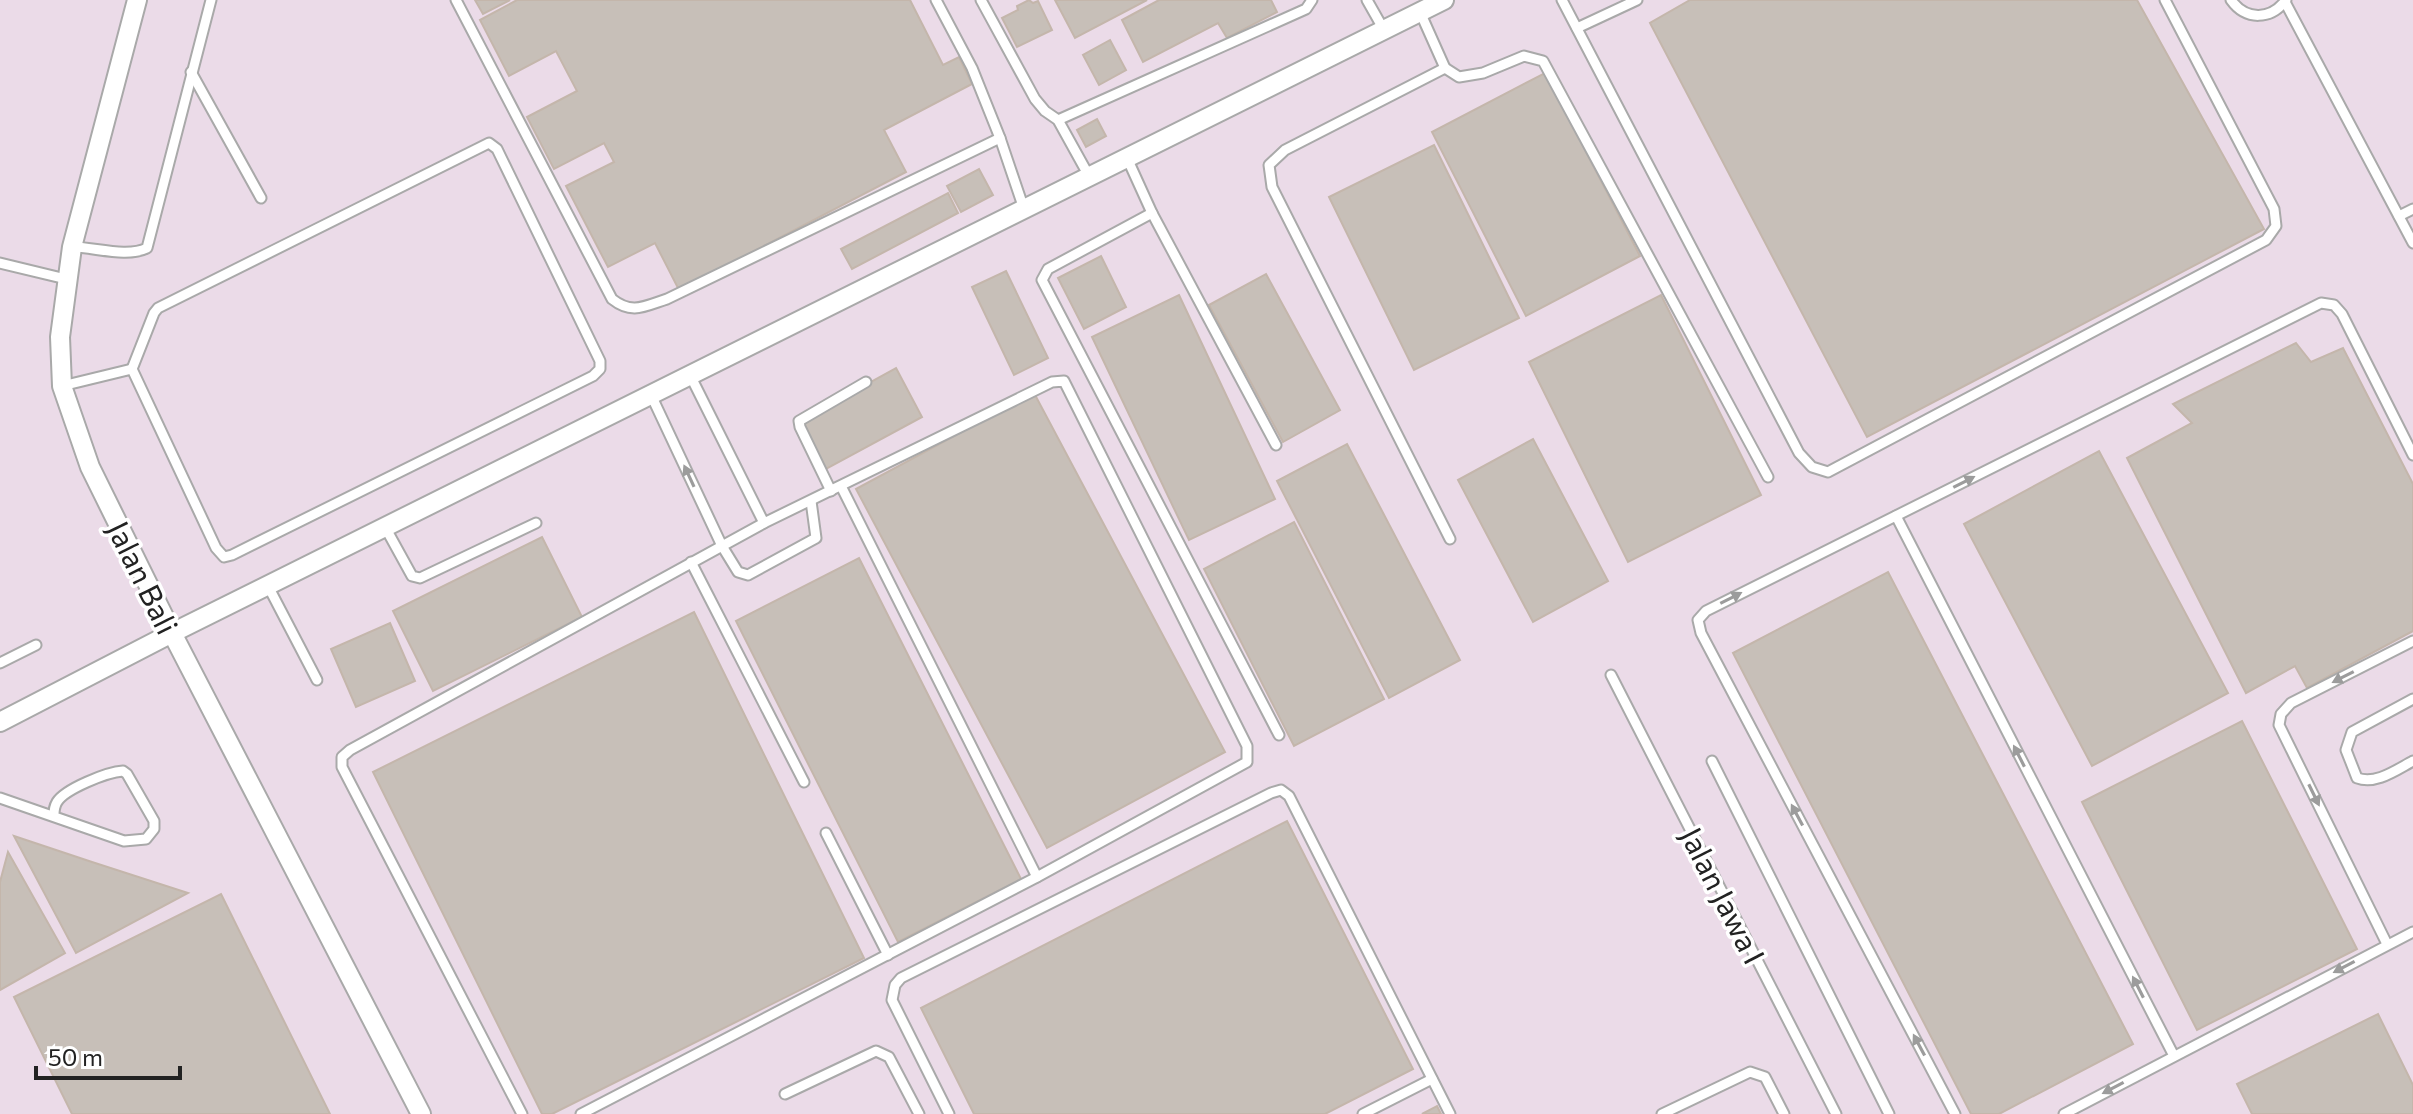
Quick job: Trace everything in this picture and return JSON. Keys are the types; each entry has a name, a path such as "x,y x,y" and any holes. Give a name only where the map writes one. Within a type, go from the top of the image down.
{"street":[{"name":"Jalan Bali","path":"137,0 72,247 59,277 62,386 90,467 172,633 421,1114"},
{"path":"0,722 172,633 1444,0"}],"lane":[{"path":"72,247 142,251 150,243 211,0"},
{"path":"456,0 612,299 622,307 638,309 667,299 1000,138"},
{"path":"936,0 972,68 1024,209"},
{"path":"981,0 1035,99 1058,120 1089,177"},
{"path":"1058,120 1306,9 1312,0"},
{"path":"1367,0 1384,30"},
{"path":"1562,0 1799,453 1812,467 1828,472 2266,240 2276,226 2274,209 2165,0"},
{"path":"1577,28 1637,0"},
{"path":"2231,0 2240,10 2259,16 2278,10 2285,1 2413,243"},
{"path":"1420,12 1445,68 1459,77 1483,73 1524,56 1543,61 1768,477"},
{"path":"1445,68 1285,150 1269,165 1272,187 1450,539"},
{"path":"191,72 261,198"},
{"path":"62,386 127,370 158,308 489,143 497,149 600,361 600,369 593,376 224,557 216,548 127,370"},
{"path":"1127,158 1152,213 1276,445"},
{"path":"2399,216 2413,209"},
{"path":"1152,213 1048,269 1042,280 1279,735"},
{"path":"0,263 59,277"},
{"path":"1955,1114 1701,633 1698,620 1706,611 2321,303 2334,305 2342,314 2413,455"},
{"path":"690,375 764,523"},
{"path":"522,1114 342,767 342,757 363,742 764,523 1052,382 1061,380 1066,383 1247,746 1249,756 1243,766 581,1114"},
{"path":"866,382 799,421 1037,877"},
{"path":"651,395 722,546 738,572 748,575 816,538 811,501"},
{"path":"1896,516 2174,1056"},
{"path":"385,527 412,576 420,578 536,523"},
{"path":"691,562 804,782"},
{"path":"268,586 317,680"},
{"path":"2387,944 2279,725 2281,714 2291,703 2413,641"},
{"path":"0,663 36,645"},
{"name":"Jalan Jawa I","path":"1611,675 1836,1114"},
{"path":"2413,699 2352,732 2346,750 2357,778 2366,781 2383,777 2413,761"},
{"path":"1712,761 1889,1114"},
{"path":"2401,768 2413,775"},
{"path":"0,798 124,841 146,839 154,829 154,821 123,771 96,779 62,798 54,807 54,815"},
{"path":"949,1114 892,1000 895,985 901,978 1281,790 1289,796 1450,1114"},
{"path":"826,833 888,955"},
{"path":"2064,1114 2413,932"},
{"path":"785,1094 876,1051 889,1057 919,1114"},
{"path":"1662,1114 1750,1072 1765,1077 1784,1114"},
{"path":"1363,1114 1432,1079"}],"shaded area":[{"path":"0,0 2413,0 2413,1114 0,1114"}],"building":[{"path":"475,0 510,0 483,14"},
{"path":"517,0 910,0 943,65 959,57 972,84 884,130 906,172 679,290 655,243 608,267 566,186 614,162 604,143 554,169 527,117 577,91 556,51 509,76 480,20"},
{"path":"1029,0 1033,3 1038,1 1052,30 1017,47 1002,18"},
{"path":"1055,0 1147,0 1075,38"},
{"path":"1159,0 1271,0 1277,12 1227,38 1218,23 1143,62 1122,20"},
{"path":"1690,0 2137,0 2264,229 1867,437 1650,23"},
{"path":"1110,40 1126,70 1099,85 1083,55"},
{"path":"1545,73 1640,256 1526,316 1432,132"},
{"path":"1097,119 1106,136 1086,147 1077,130"},
{"path":"1434,145 1519,318 1414,370 1329,197"},
{"path":"979,169 993,195 961,212 947,186"},
{"path":"948,193 958,213 852,269 841,249"},
{"path":"1101,256 1126,307 1084,329 1058,278"},
{"path":"1006,271 1048,358 1014,375 972,287"},
{"path":"1266,274 1340,410 1283,442 1209,305"},
{"path":"1179,295 1275,499 1189,540 1092,337"},
{"path":"1661,295 1761,495 1628,562 1529,362"},
{"path":"2296,343 2311,362 2343,348 2413,484 2413,631 2307,688 2295,666 2246,693 2127,458 2192,423 2173,404"},
{"path":"896,368 922,417 826,469 800,421"},
{"path":"1034,393 1225,752 1047,848 856,489"},
{"path":"1533,439 1608,581 1533,622 1458,480"},
{"path":"1347,444 1460,660 1389,698 1277,481"},
{"path":"2099,451 2228,693 2092,766 1964,524"},
{"path":"1294,522 1384,699 1294,746 1204,569"},
{"path":"542,537 582,617 433,691 393,611"},
{"path":"859,558 1021,879 898,942 736,621"},
{"path":"1888,572 2133,1044 1999,1114 1971,1114 1733,653"},
{"path":"694,612 864,958 552,1114 542,1114 373,772"},
{"path":"390,623 415,681 356,707 331,649"},
{"path":"2242,721 2357,949 2197,1030 2082,802"},
{"path":"1287,821 1413,1069 1325,1114 974,1114 921,1008"},
{"path":"14,836 92,862 188,893 76,953"},
{"path":"8,852 65,953 0,990 0,882"},
{"path":"221,894 330,1114 72,1114 14,997"},
{"path":"2378,1014 2413,1085 2413,1114 2252,1114 2237,1084"},
{"path":"1437,1106 1441,1114 1422,1114"}]}
